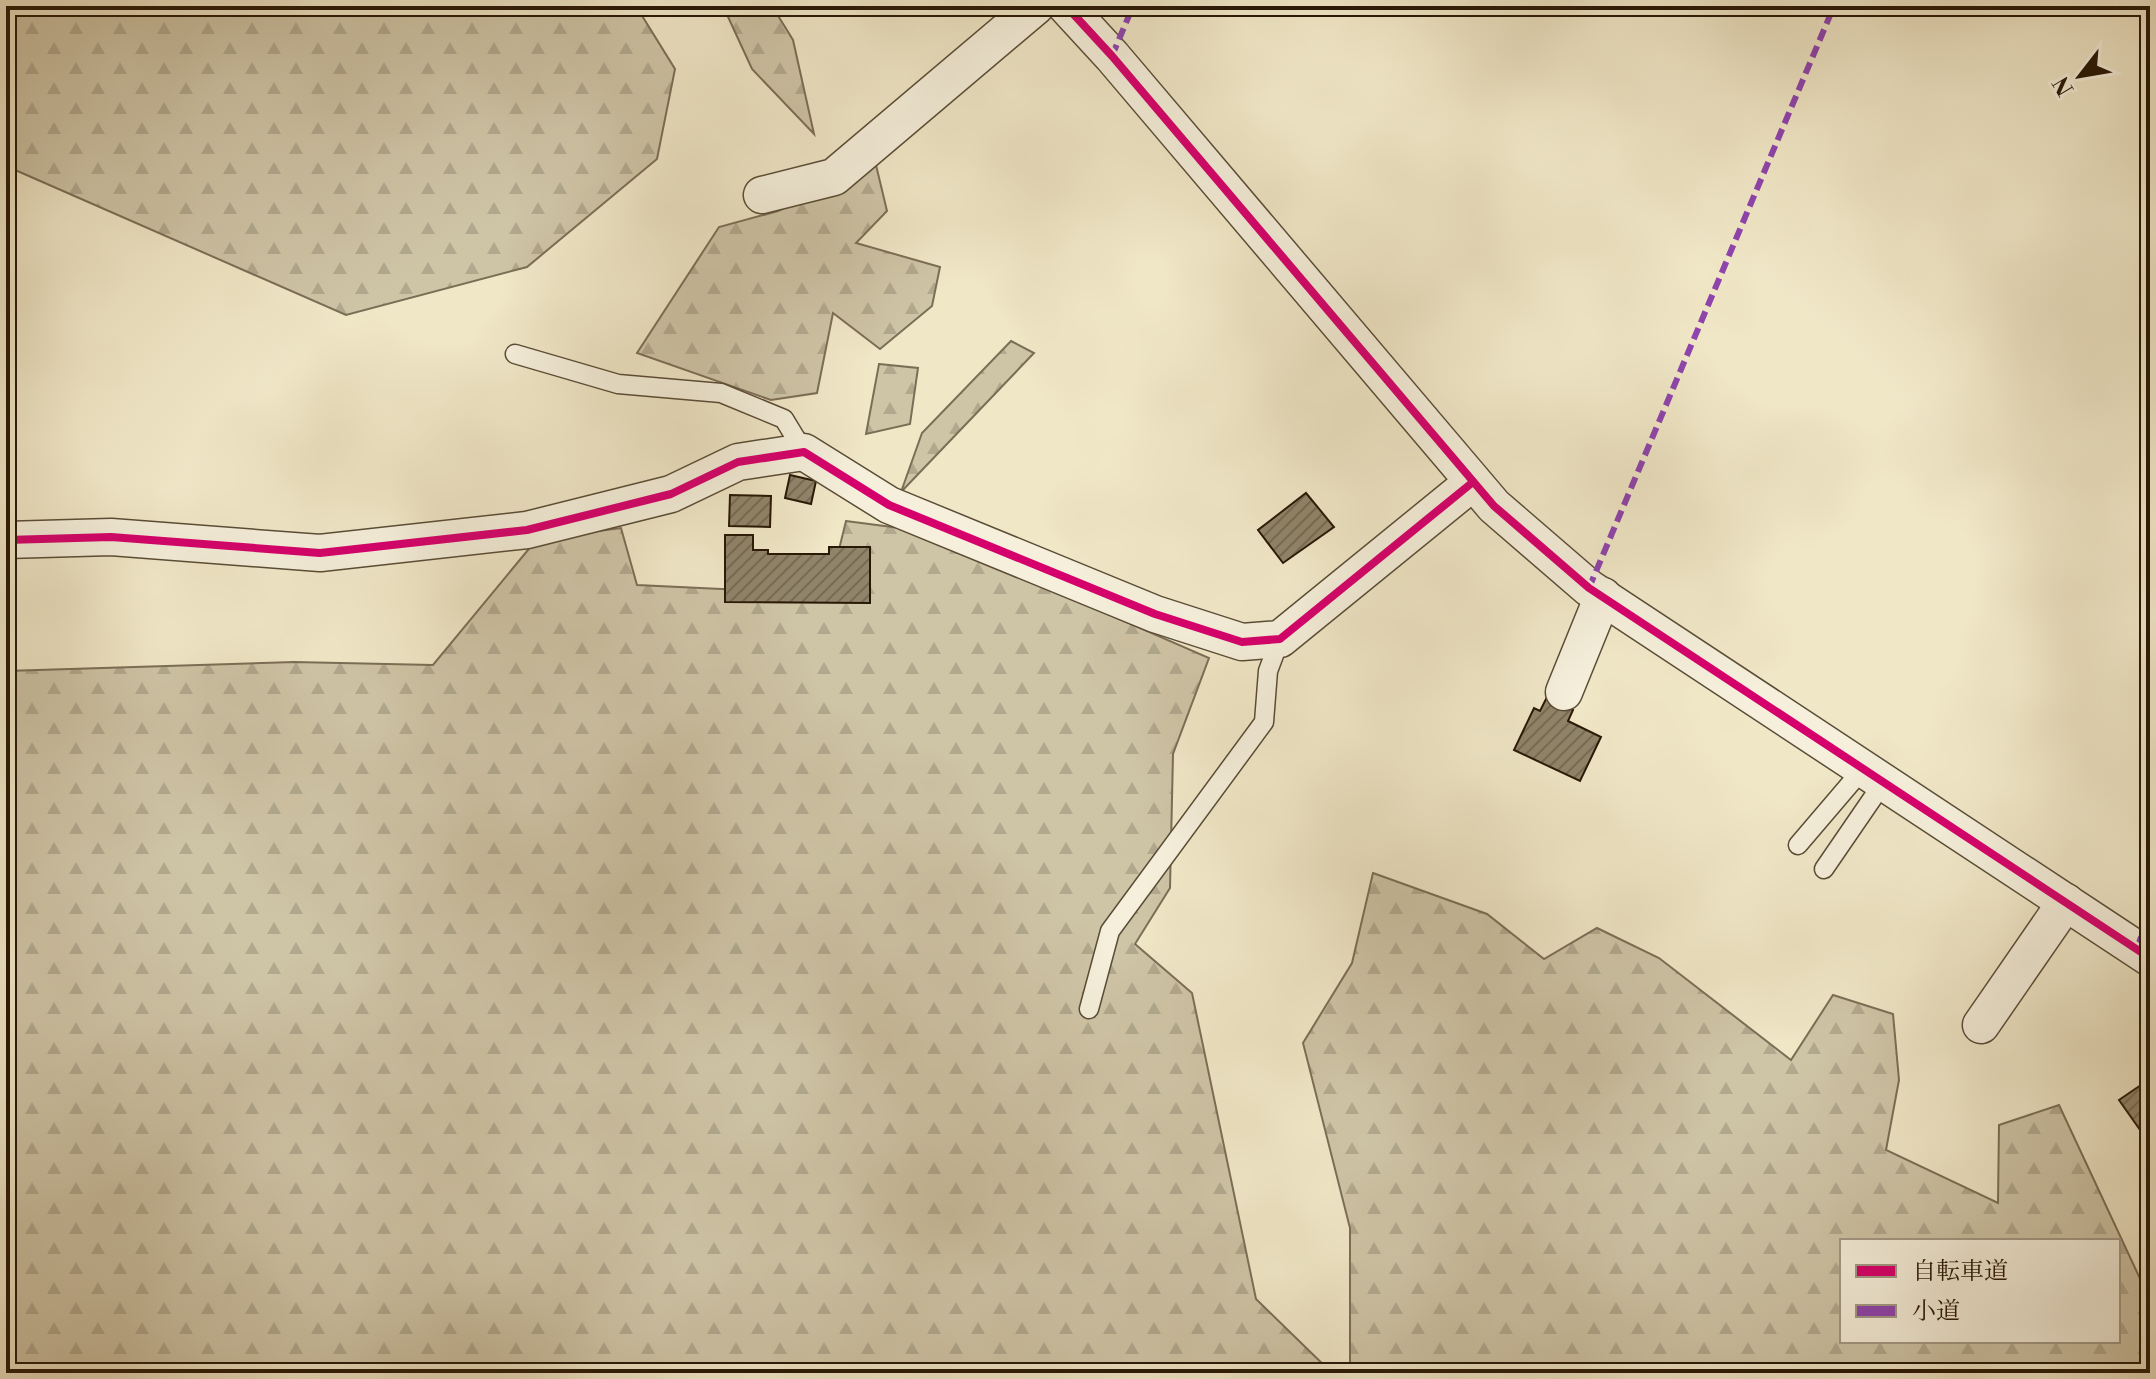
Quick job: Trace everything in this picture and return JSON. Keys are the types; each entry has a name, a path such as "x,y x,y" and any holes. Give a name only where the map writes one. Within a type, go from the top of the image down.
{"street":[{"path":"762,195 834,177 1036,6"},
{"path":"1066,6 1112,56 1494,506 1603,596 1872,777 2150,958"},
{"path":"6,540 111,537 320,553 497,534 527,530 671,494 738,462 804,452 889,505 1155,614 1242,642 1280,639 1473,482"},
{"path":"1564,692 1603,596"},
{"path":"1981,1025 2066,902"}],"lane":[{"path":"515,354 618,384 721,393 784,419 804,452"},
{"path":"1089,1009 1110,931 1264,722 1268,671 1280,639"},
{"path":"1798,845 1872,777"},
{"path":"1824,869 1872,777"}],"green space":[{"path":"6,6 636,6 675,69 657,159 527,267 346,315 6,166"},
{"path":"723,6 772,6 793,40 814,134 752,69"},
{"path":"876,165 887,211 856,243 940,267 932,306 880,349 833,313 817,393 771,400 637,353 719,227 778,211"},
{"path":"1011,341 1034,353 901,492 922,433"},
{"path":"879,364 918,368 910,424 866,434"},
{"path":"846,521 915,530 1209,658 1173,754 1170,888 1135,944 1192,993 1256,1299 1332,1373 6,1373 6,671 294,662 433,665 537,539 621,528 637,585 828,594"},
{"path":"1373,873 1487,914 1544,959 1597,928 1659,958 1791,1060 1833,995 1893,1014 1899,1080 1886,1150 1998,1203 1999,1125 2059,1105 2150,1300 2150,1373 1350,1373 1350,1228 1303,1043 1352,963"}],"building":[{"path":"790,475 816,481 811,504 785,498"},
{"path":"1306,493 1334,527 1283,563 1258,530"},
{"path":"730,495 771,496 770,527 729,526"},
{"path":"725,535 753,535 753,550 768,550 768,554 829,554 829,547 870,547 870,603 725,602"},
{"path":"1547,697 1573,710 1568,721 1601,737 1580,781 1514,750 1534,708 1540,711"},
{"path":"2150,1079 2150,1144 2119,1100"}],"marked path":[{"path":"1112,56 1133,6"},
{"path":"1589,588 1834,6"},
{"path":"2137,948 2150,913"}],"cycle path":[{"path":"1066,6 1112,56 1494,506 1589,588 2150,958"},
{"path":"6,540 111,537 320,553 527,530 671,494 738,462 804,452 889,505 1155,614 1242,642 1280,639 1473,482"}]}
